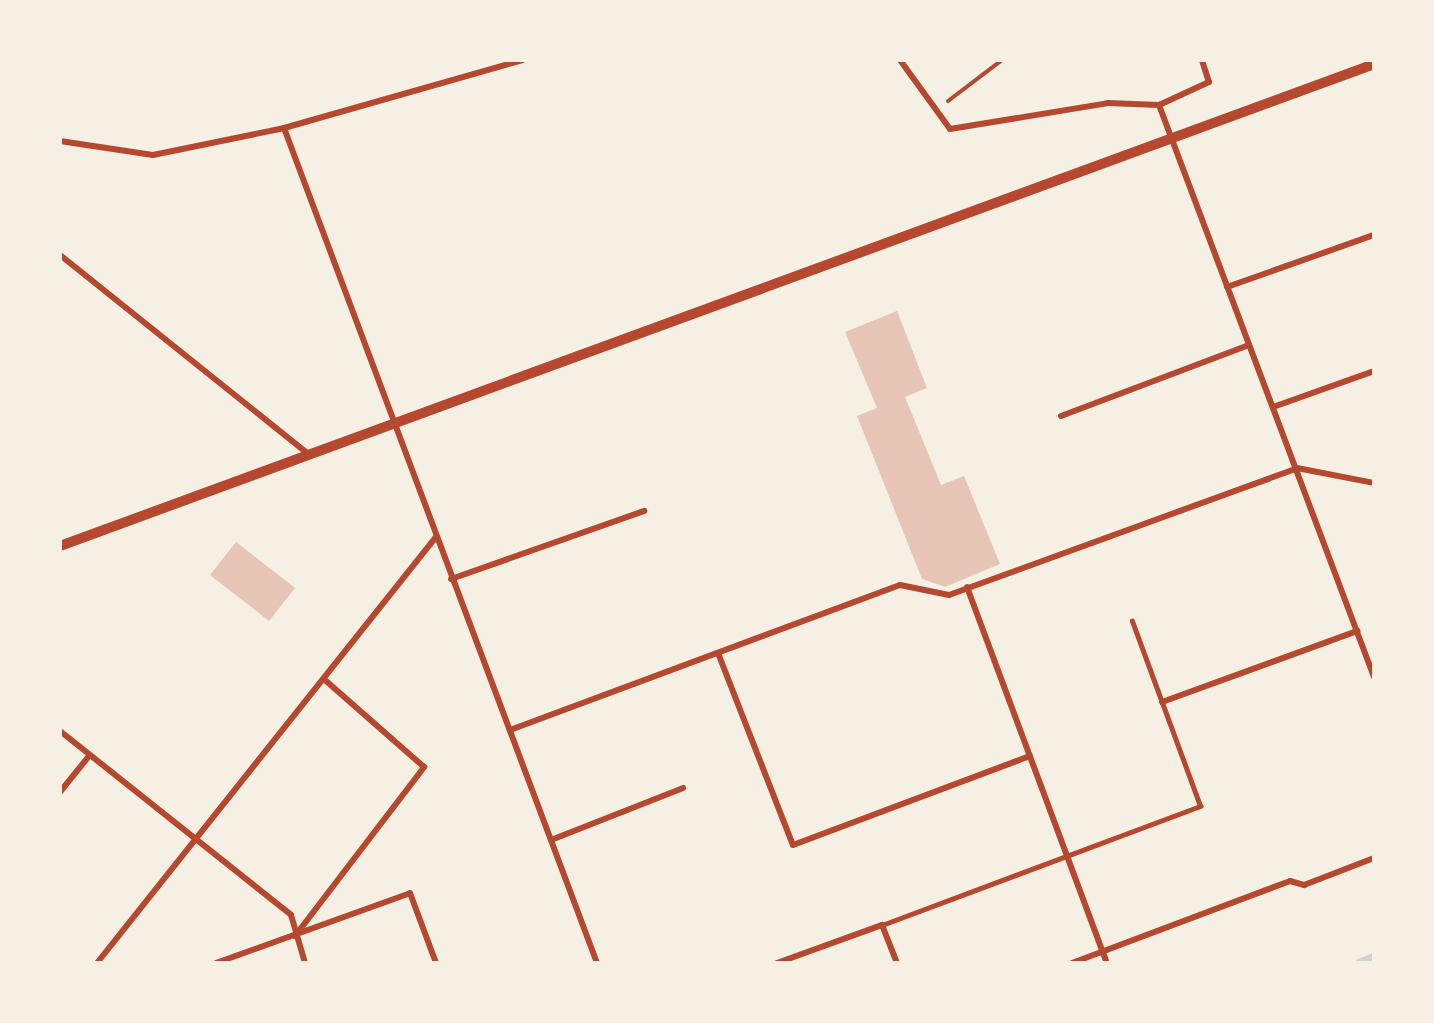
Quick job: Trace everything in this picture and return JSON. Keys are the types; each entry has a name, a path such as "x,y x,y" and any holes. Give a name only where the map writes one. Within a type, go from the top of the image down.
{"street":[{"path":"60,141 153,155 284,128 523,60"},
{"path":"900,60 950,129 1108,103 1159,105 1209,82 1202,60"},
{"path":"60,546 392,428 1374,64"},
{"path":"1159,105 1374,677"},
{"path":"284,128 392,428 510,730 597,963"},
{"path":"1227,287 1374,235"},
{"path":"60,255 312,456"},
{"path":"1061,416 1249,345"},
{"path":"1273,407 1374,371"},
{"path":"510,730 900,585 949,595 1297,468 1374,483"},
{"path":"451,579 644,511"},
{"path":"97,963 435,538"},
{"path":"967,587 1107,963"},
{"path":"1162,702 1357,631"},
{"path":"718,652 793,845 1030,756"},
{"path":"296,936 424,767 324,679"},
{"path":"60,731 291,915 305,963"},
{"path":"60,792 89,756"},
{"path":"551,840 683,788"},
{"path":"1072,963 1290,881 1304,885 1374,858"},
{"path":"216,963 410,893 436,963"},
{"path":"777,963 882,925 897,963"}],"lane":[{"path":"882,925 1200,806 1132,621"}],"path":[{"path":"936,110 1002,60"}],"building":[{"path":"897,311 927,388 905,397 941,485 964,476 1000,564 945,587 922,579 857,416 877,408 845,332"},
{"path":"236,542 295,588 269,621 210,575"}],"waterway":[{"path":"1359,963 1374,957"}]}
